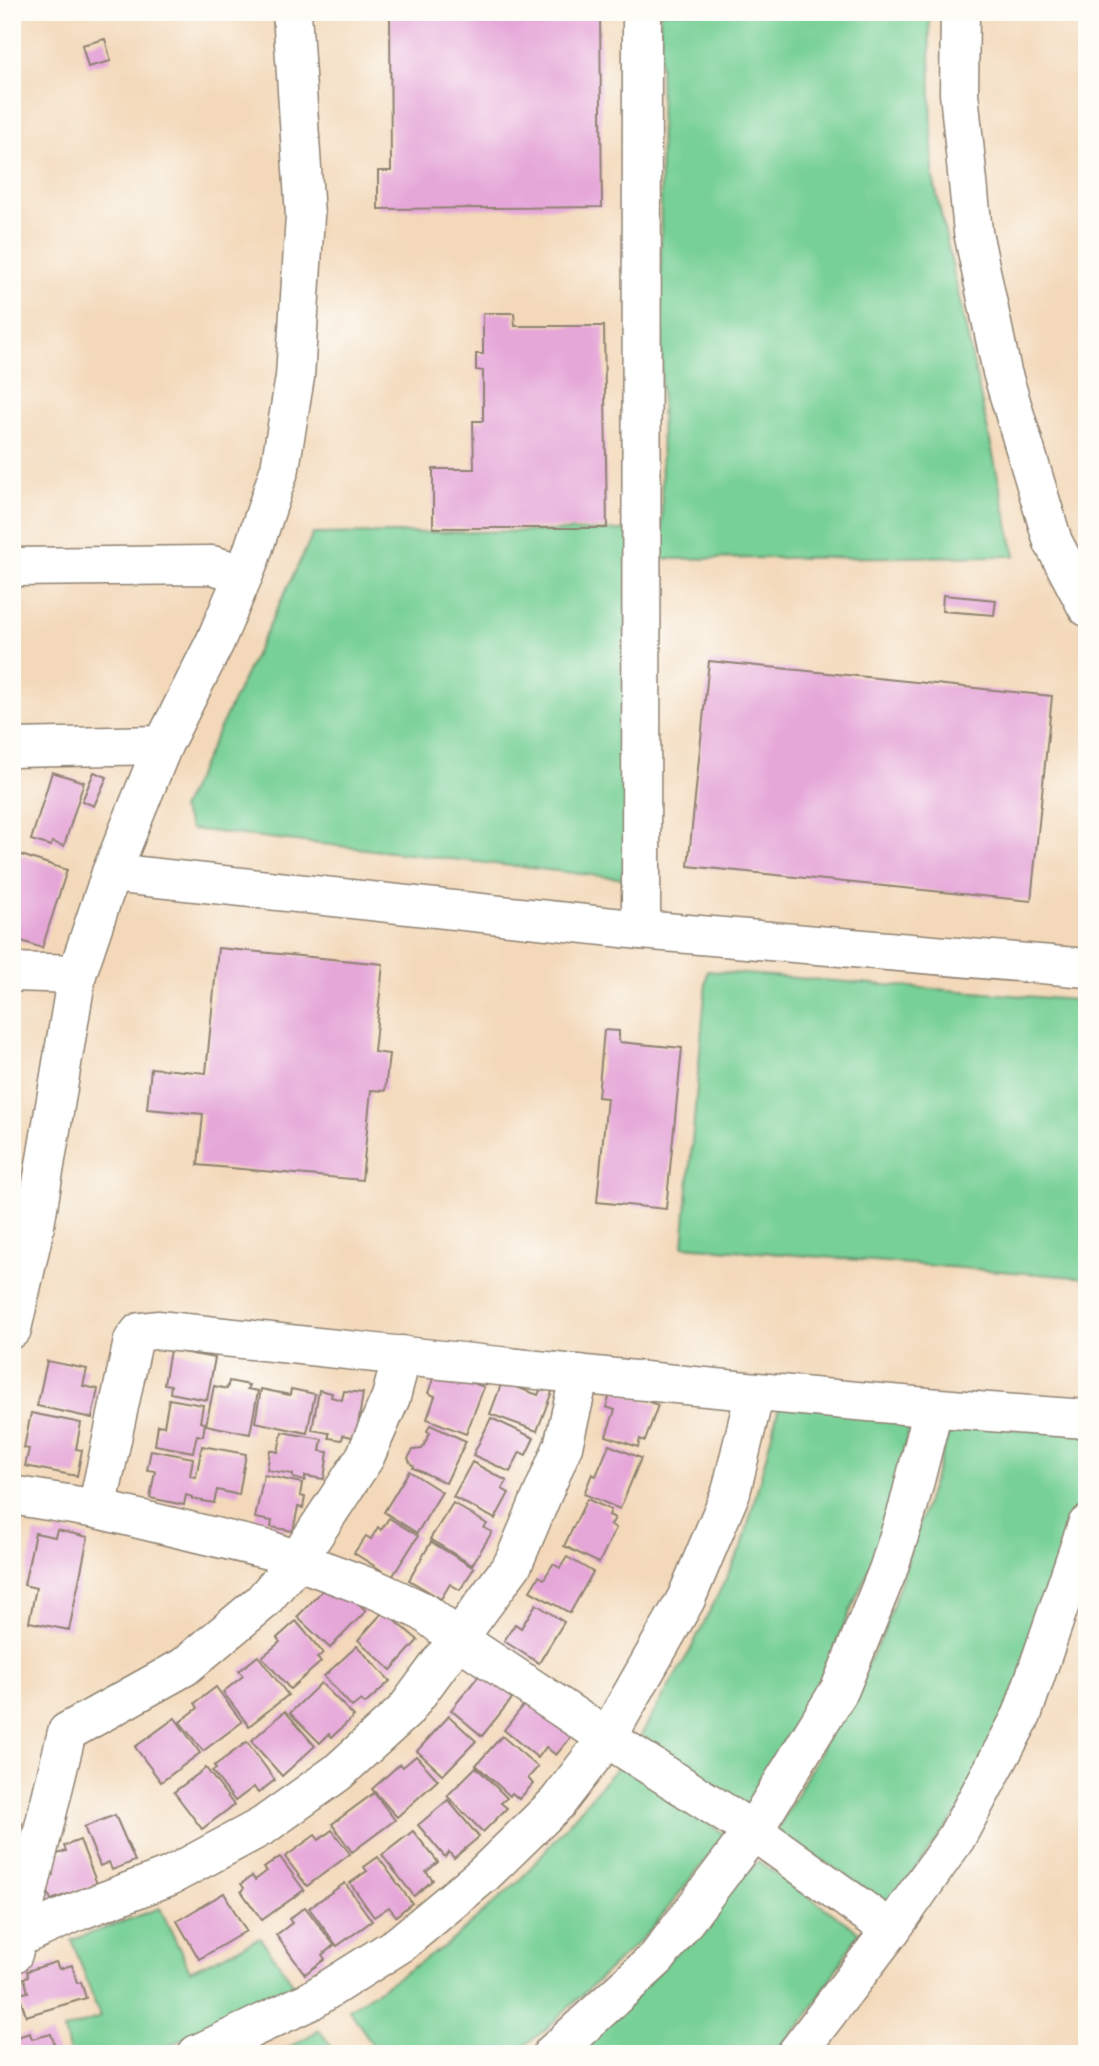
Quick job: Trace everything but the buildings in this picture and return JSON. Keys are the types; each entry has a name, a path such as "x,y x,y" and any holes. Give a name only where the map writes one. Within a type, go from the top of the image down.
{"street":[{"path":"12,1329 23,1230 77,974 111,873 163,745 215,642 244,574 279,468 295,377 305,216 292,12"},
{"path":"641,930 642,12"},
{"path":"960,12 959,93 973,232 1002,372 1053,542 1087,607"},
{"path":"12,567 212,565 244,574"},
{"path":"12,748 163,745"},
{"path":"111,873 641,930 1087,968"},
{"path":"12,972 77,974"},
{"path":"97,1509 133,1341 141,1332 157,1330 755,1392 933,1409 1087,1419"},
{"path":"15,1946 67,1731 184,1667 262,1602 296,1562 365,1457 391,1397 402,1355"},
{"path":"15,1946 81,1910 170,1876 263,1826 337,1773 405,1711 513,1564 563,1446 580,1374"},
{"path":"197,2054 310,2001 400,1944 484,1874 557,1803 607,1738 686,1599 731,1492 755,1392"},
{"path":"552,2054 657,1958 754,1831 840,1689 888,1570 908,1508 933,1409"},
{"path":"12,1495 97,1509 269,1550 379,1591 424,1612 458,1639 607,1738 754,1831 891,1930"},
{"path":"796,2054 891,1930 956,1838 1023,1715 1087,1525"}],"green space":[{"path":"660,12 929,12 933,177 1015,556 662,559"},
{"path":"637,530 625,879 191,829 181,809 313,534"},
{"path":"707,971 1087,1001 1087,1278 683,1246"},
{"path":"780,1403 912,1416 879,1546 820,1680 745,1808 641,1735 691,1649 743,1544"},
{"path":"952,1424 1087,1433 1087,1486 1070,1559 969,1797 889,1904 777,1831 883,1635"},
{"path":"621,1762 725,1835 650,1931 545,2030 513,2054 379,2054 349,2009 448,1944 521,1879"},
{"path":"758,1861 859,1932 806,2018 773,2054 570,2054 619,2015"},
{"path":"160,1908 190,1971 260,1938 295,1986 241,2014 150,2054 70,2054 64,2030 100,2017 72,1940"},
{"path":"319,2030 338,2054 277,2054"}]}
